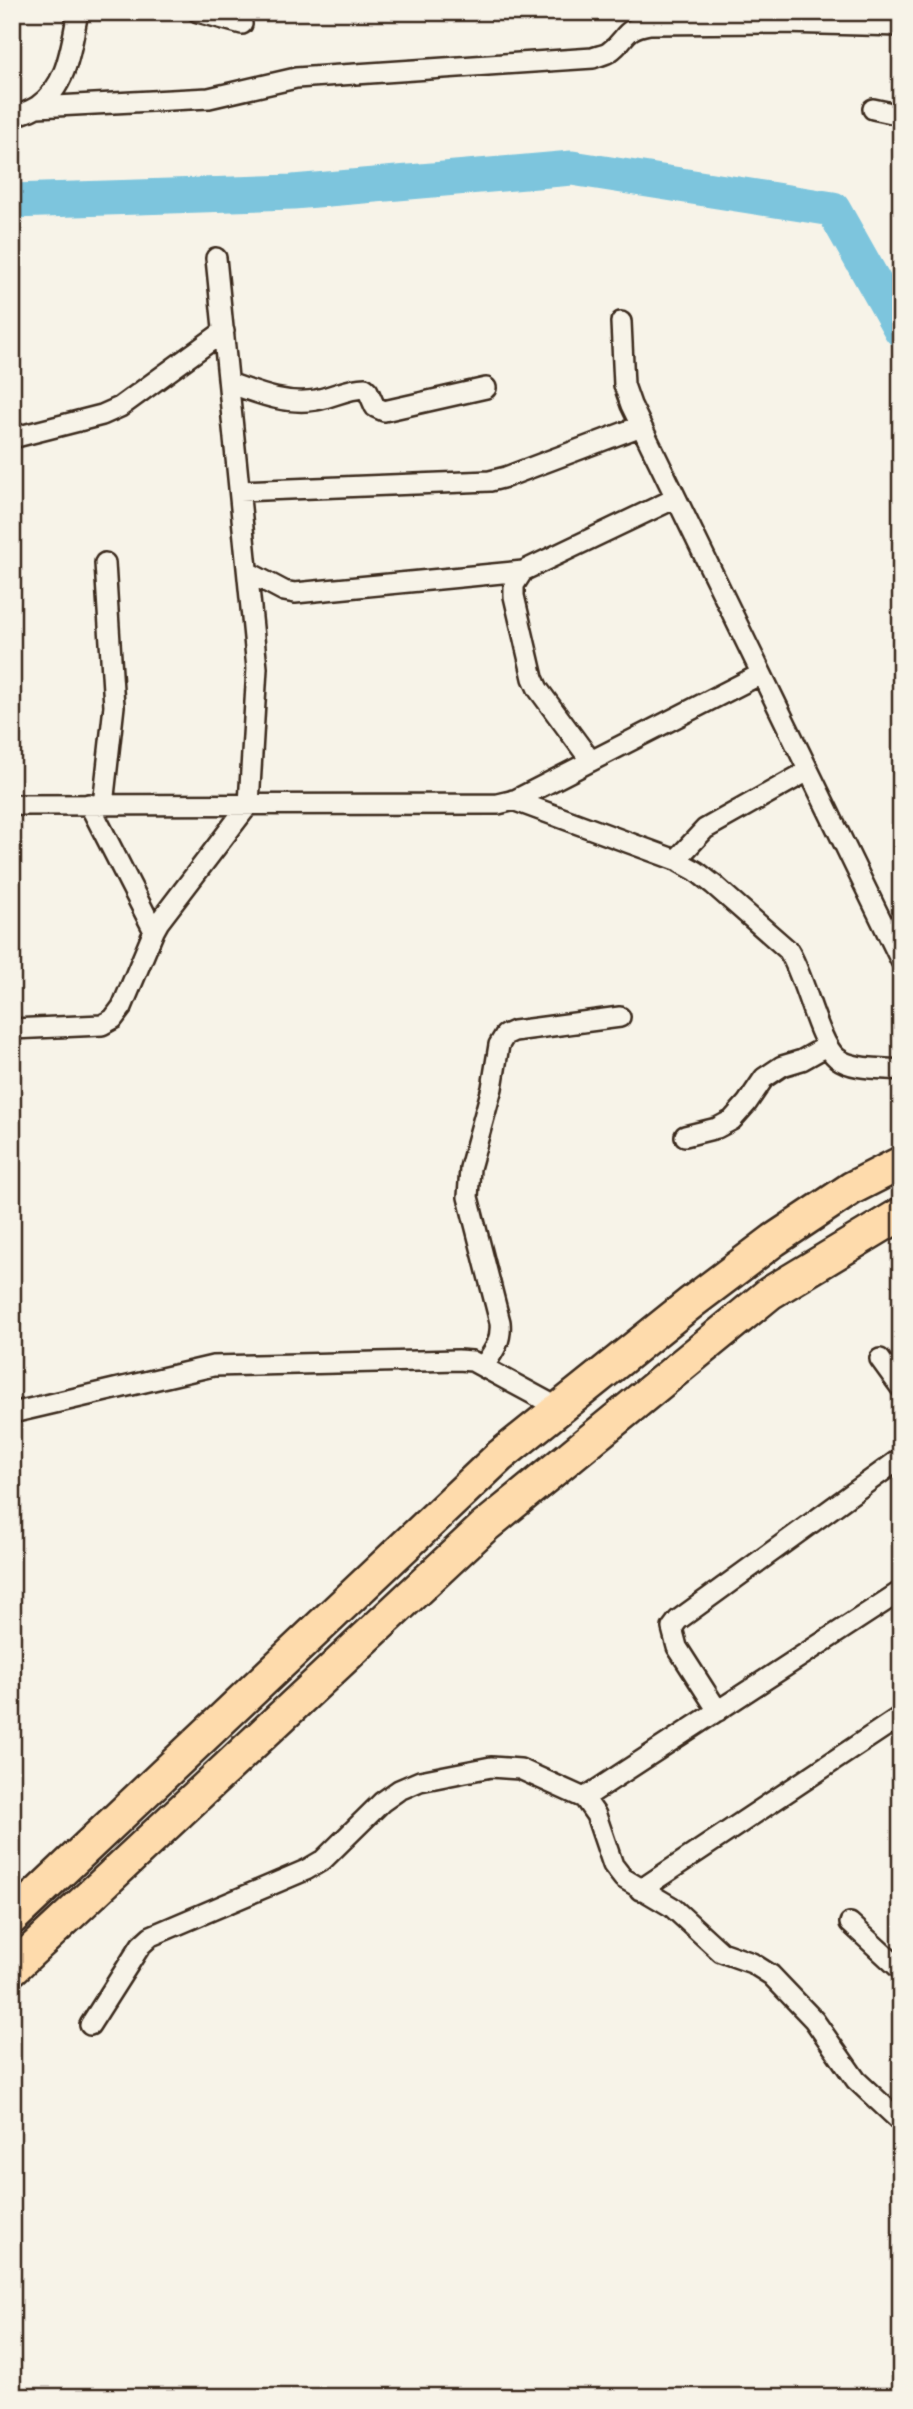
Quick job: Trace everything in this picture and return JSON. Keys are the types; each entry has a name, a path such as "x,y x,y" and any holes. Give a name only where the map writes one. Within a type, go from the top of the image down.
{"highway":[{"path":"12,1917 454,1497 559,1408 774,1240 852,1188 901,1163"},
{"path":"12,1969 484,1528 770,1293 900,1214"}],"street":[{"path":"37,107 58,86 67,63 78,12"},
{"path":"198,12 242,24"},
{"path":"12,117 37,107 209,98 296,78 593,58 609,52 635,27 650,24 782,18 888,22"},
{"path":"873,109 901,115"},
{"path":"12,1028 102,1025 113,1019 122,1007 154,931 249,804 257,668 216,258"},
{"path":"621,322 624,385 641,426 901,961"},
{"path":"12,438 102,415 120,407 224,331"},
{"path":"229,383 276,399 288,400 318,400 365,388 375,407 384,411 486,388"},
{"path":"240,491 490,481 641,426"},
{"path":"248,572 284,591 295,593 523,571 676,498"},
{"path":"105,563 114,706 96,804 154,931"},
{"path":"523,571 514,585 514,596 533,678 538,689 591,761"},
{"path":"12,804 498,804 513,800 761,674"},
{"path":"676,860 705,830 808,771"},
{"path":"513,800 676,860 696,871 788,950 797,964 827,1046 838,1059 851,1064 901,1070"},
{"path":"484,1367 499,1345 500,1321 468,1196 471,1168 492,1088 499,1045 505,1035 514,1031 620,1017"},
{"path":"685,1136 717,1128 732,1120 764,1078 782,1066 802,1060 827,1046"},
{"path":"880,1359 901,1388"},
{"path":"12,1413 213,1366 458,1360 472,1361 559,1408"},
{"path":"718,1711 677,1647 672,1628 678,1620 901,1458"},
{"path":"584,1798 901,1591"},
{"path":"640,1890 901,1716"},
{"path":"90,2025 141,1945 151,1936 306,1870 323,1860 382,1802 399,1790 420,1781 491,1767 506,1767 520,1769 584,1798 596,1815 617,1872 628,1883 672,1907 721,1952 751,1963 771,1975 814,2020 856,2080 901,2122"},
{"path":"850,1923 901,1970"}],"waterway":[{"path":"12,201 293,192 572,168 833,209 901,330"}]}
